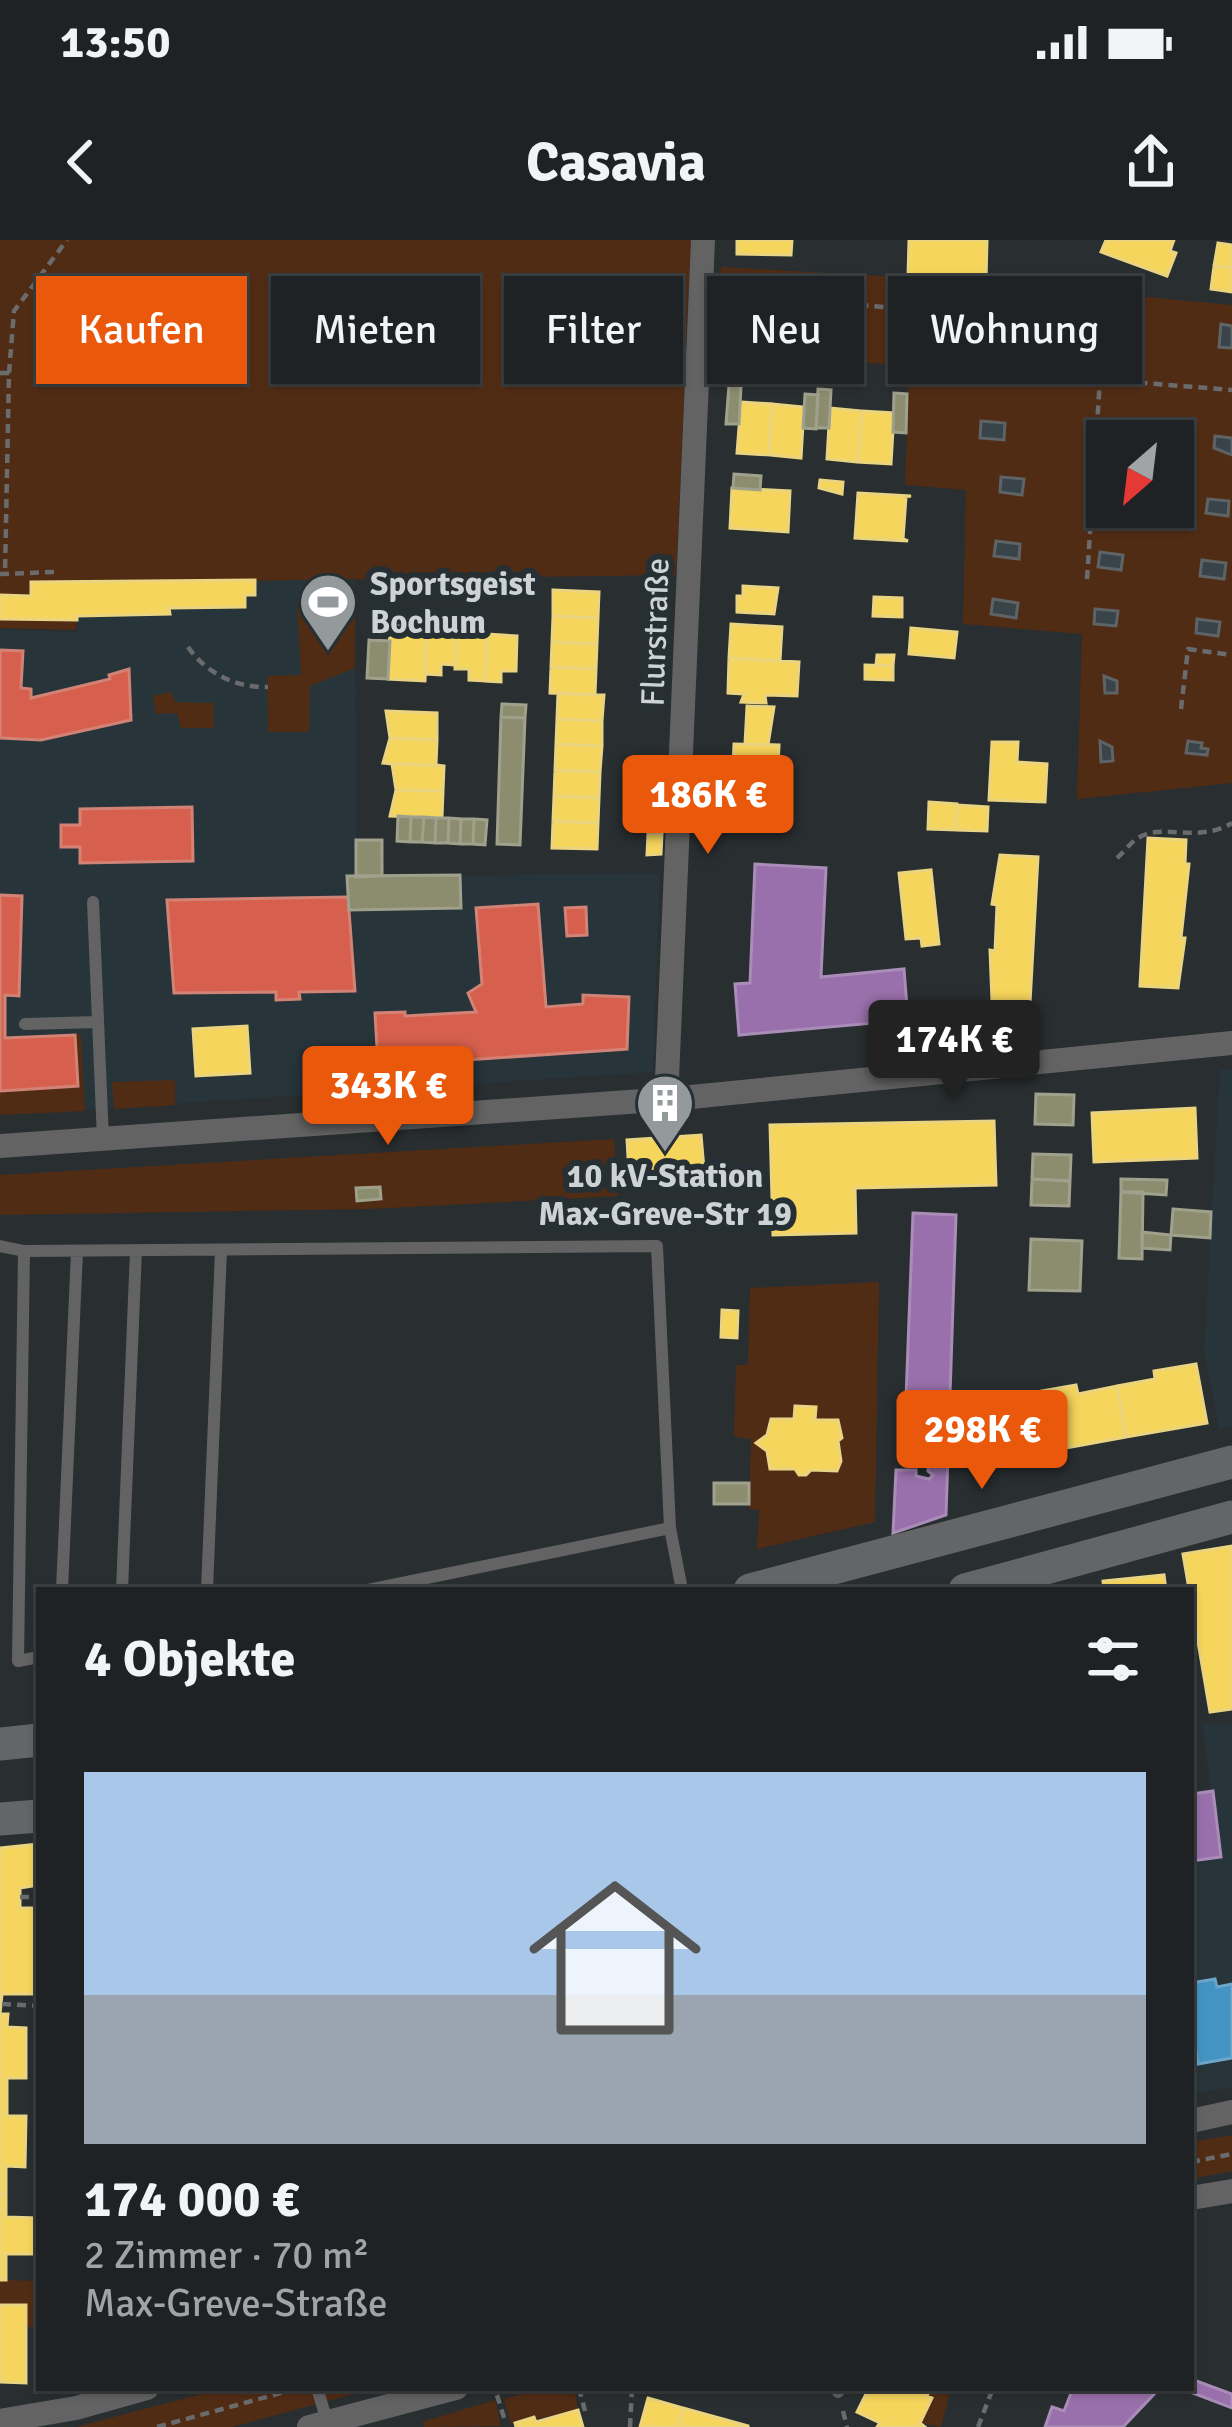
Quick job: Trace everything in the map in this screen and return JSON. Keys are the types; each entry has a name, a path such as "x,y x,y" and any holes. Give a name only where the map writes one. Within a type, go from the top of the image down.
{"main road":[{"path":"761,1587 1232,1462"},
{"path":"976,1587 1232,1517"},
{"path":"0,1744 36,1740"},
{"path":"0,1819 36,1816"}],"street":[{"name":"Flurstraße","path":"670,1099 667,1079 703,240"},
{"path":"0,1146 670,1099 1232,1043"},
{"path":"1194,2120 1232,2112"},
{"path":"1194,2197 1232,2191"},
{"path":"0,2421 76,2408 136,2391"},
{"path":"332,2424 446,2391"}],"lane":[{"path":"93,902 103,1139"},
{"path":"25,1024 98,1022"},
{"path":"0,1246 24,1251 657,1246 670,1528 681,1587"},
{"path":"122,1587 136,1250"},
{"path":"207,1587 221,1250"},
{"path":"24,1251 18,1661 36,1658"},
{"path":"62,1587 77,1251"},
{"path":"383,1587 670,1528"},
{"path":"318,2391 332,2424"}],"path":[{"path":"55,572 2,574 3,508 14,311 67,240"},
{"path":"701,291 888,306"},
{"path":"0,373 9,373"},
{"path":"1142,383 1232,390"},
{"path":"1087,579 1100,384"},
{"path":"188,647 199,663 231,681 268,687"},
{"path":"1181,709 1188,649 1232,655"},
{"path":"1118,858 1150,832 1214,833 1232,823"},
{"path":"20,1897 36,1897"},
{"path":"2,2004 36,2006"},
{"path":"1194,2161 1232,2154"},
{"path":"157,2427 288,2391"},
{"path":"580,2391 584,2411"},
{"path":"630,2427 632,2391"},
{"path":"978,2427 992,2391"},
{"path":"497,2395 505,2421"}],"shaded area":[{"path":"0,240 691,240 676,575 81,583 76,630 0,628"},
{"path":"721,267 888,276 888,364 864,362 864,276 721,276"},
{"path":"1142,297 1232,305 1232,783 1077,799 1082,634 963,624 966,490 905,485 908,384 1142,384"},
{"path":"355,579 356,839 382,839 384,876 660,873 653,1072 0,1115 0,630 77,632 78,583"},
{"name":"Sportsgeist Bochum","path":"355,593 355,668 310,686 309,732 268,732 267,676 301,675 297,601"},
{"path":"171,692 175,702 213,703 214,728 181,728 177,713 156,714 153,696"},
{"path":"81,1034 85,1111 0,1115 0,1091 78,1086 75,1035"},
{"path":"1232,1069 1232,1426 1219,1429 1204,1350 1220,1070"},
{"path":"175,1080 175,1105 114,1109 112,1082"},
{"path":"614,1139 618,1196 369,1209 0,1215 0,1175"},
{"path":"879,1282 875,1522 757,1549 759,1510 749,1509 751,1439 734,1437 736,1365 748,1365 750,1288"},
{"path":"1202,1723 1232,1723 1232,2087 1194,2093 1194,1860 1221,1856"},
{"path":"1232,2135 1232,2171 1194,2178 1194,2141"},
{"path":"0,2280 36,2281 36,2327 26,2327 26,2305 0,2305"},
{"path":"213,2391 365,2391 232,2427 76,2427"},
{"path":"532,2391 575,2391 578,2410 511,2424 504,2399"},
{"path":"930,2391 950,2391 941,2427 920,2423 932,2399 927,2396"},
{"path":"495,2400 501,2426 424,2427 422,2422"}],"building: Wohnen":[{"path":"737,240 792,240 791,255 737,254"},
{"path":"909,240 987,240 986,276 908,276"},
{"path":"1106,240 1174,240 1170,251 1176,253 1167,276 1101,252"},
{"path":"1218,243 1232,245 1232,268 1214,266"},
{"path":"1214,266 1232,268 1232,292 1211,289"},
{"path":"741,402 772,404 769,455 737,453"},
{"path":"772,404 804,407 801,458 769,455"},
{"path":"830,408 862,411 858,462 827,459"},
{"path":"862,411 894,413 891,464 858,462"},
{"path":"820,480 843,482 842,494 819,488"},
{"path":"732,488 790,491 788,532 730,528"},
{"path":"858,493 911,496 906,497 903,539 908,541 855,538"},
{"path":"255,580 255,595 245,595 245,607 169,608 170,614 77,616 77,620 0,619 0,595 31,596 31,582"},
{"path":"743,586 778,588 774,614 737,612"},
{"path":"553,590 599,592 598,618 553,616"},
{"path":"874,597 902,598 902,617 873,616"},
{"path":"553,616 598,618 597,644 552,642"},
{"path":"731,624 782,627 780,661 729,658"},
{"path":"390,626 427,627 425,681 388,679"},
{"path":"427,627 457,629 455,669 455,665 441,664 441,675 425,674"},
{"path":"911,628 957,632 954,658 909,654"},
{"path":"457,629 457,633 487,634 485,681 469,680 469,669 455,669"},
{"path":"487,634 517,636 516,671 501,671 501,682 485,681"},
{"path":"552,642 597,644 596,669 551,667"},
{"path":"877,655 894,655 893,666 876,665"},
{"path":"729,658 799,662 797,696 765,695 766,703 741,702 744,694 728,693"},
{"path":"865,665 893,666 893,680 865,679"},
{"path":"551,667 596,669 595,695 550,693"},
{"path":"558,693 604,695 602,721 557,719"},
{"path":"747,706 774,707 768,745 745,744"},
{"path":"386,711 437,713 437,740 390,738"},
{"path":"557,719 602,721 602,746 556,744"},
{"path":"390,738 437,740 436,765 444,766 383,763"},
{"path":"992,742 1018,742 1017,762 1047,764 1045,802 989,800"},
{"path":"556,744 602,746 600,772 555,770"},
{"path":"734,744 779,745 777,790 732,789"},
{"path":"383,763 444,766 443,791 396,790 392,764"},
{"path":"555,770 600,772 599,798 554,796"},
{"path":"396,790 443,791 442,818 390,816"},
{"path":"554,796 599,798 598,823 553,821"},
{"path":"929,802 957,804 956,830 928,829"},
{"path":"957,805 988,807 987,831 956,830"},
{"path":"553,821 598,823 597,849 552,848"},
{"path":"648,834 662,834 661,854 647,855"},
{"path":"1148,838 1186,840 1185,864 1189,864 1181,938 1185,938 1178,988 1140,986"},
{"path":"1000,855 1038,857 1030,1003 992,1001 990,950 995,951 997,905 992,904"},
{"path":"931,870 939,944 922,946 921,938 906,939 899,873"},
{"path":"247,1026 250,1073 196,1076 193,1029"},
{"path":"1195,1108 1197,1158 1094,1162 1092,1113"},
{"path":"994,1121 996,1185 855,1188 856,1233 773,1235 770,1125"},
{"name":"10 kV-Station Max-Greve-Str 19","path":"701,1135 704,1169 629,1174 627,1140"},
{"path":"722,1310 738,1311 737,1338 721,1337"},
{"path":"1196,1364 1207,1423 1126,1437 1117,1386 1155,1379 1154,1371"},
{"path":"1076,1385 1078,1394 1117,1386 1126,1437 1044,1452 1036,1392"},
{"path":"795,1406 816,1407 815,1420 838,1420 842,1438 837,1471 811,1470 799,1475 795,1469 770,1469 767,1451 756,1443 767,1435 771,1419 794,1419"},
{"path":"1005,1415 1021,1416 1021,1426 1005,1425"},
{"path":"1232,1546 1232,1709 1210,1712 1194,1618 1194,1587 1189,1587 1183,1554"},
{"path":"1164,1575 1166,1587 1104,1587 1103,1581"},
{"path":"36,1844 36,1885 20,1888 20,1908 36,1908 36,1994 2,1994 0,2014 0,1848"},
{"path":"0,2014 8,2014 7,2027 26,2028 26,2078 7,2078 7,2116 26,2116 25,2167 6,2166 6,2193 0,2193"},
{"path":"0,2193 6,2193 6,2217 36,2218 36,2254 6,2254 6,2280 0,2280"},
{"path":"0,2305 26,2305 26,2383 0,2382"},
{"path":"868,2391 930,2391 927,2396 932,2398 920,2423 925,2427 877,2427 880,2423 857,2412"},
{"path":"648,2398 683,2408 678,2427 640,2427"},
{"path":"683,2408 748,2426 748,2427 678,2427"},
{"path":"578,2410 583,2427 516,2427 515,2423 534,2417 536,2422"}],"building: Handel":[{"path":"0,650 23,651 21,688 31,689 31,698 110,679 109,675 129,669 131,720 41,740 0,738"},
{"path":"192,807 193,861 80,863 80,847 61,847 61,825 80,825 80,809"},
{"path":"0,895 22,896 19,996 5,995 5,1038 75,1035 78,1086 0,1091"},
{"path":"348,897 355,991 299,992 300,999 276,1000 276,992 174,993 167,900"},
{"path":"538,904 546,1007 583,1004 583,995 629,997 627,1049 378,1066 375,1013 476,1012 468,993 482,984 476,908"},
{"path":"586,907 587,935 567,936 565,908"}],"building: Büros":[{"path":"755,864 826,868 821,977 904,969 908,1020 739,1035 735,984 750,983"},
{"path":"913,1213 956,1215 946,1515 893,1533 896,1470 916,1470 916,1476 929,1479 933,1475 928,1471 930,1426 905,1425"},
{"path":"1213,1791 1221,1857 1194,1861 1194,1794"},
{"path":"1194,2380 1232,2394 1232,2408 1188,2391 1194,2391"},
{"path":"1072,2391 1157,2391 1123,2427 1045,2427 1052,2407 1064,2411"}],"building: Schulen":[{"path":"1215,1979 1217,1987 1232,1984 1232,2058 1198,2064 1194,1982"}],"building: Industrie":[{"path":"729,385 741,386 739,424 726,424"},
{"path":"818,389 831,390 829,428 816,428"},
{"path":"894,393 907,394 906,433 893,432"},
{"path":"805,394 818,395 816,429 803,428"},
{"path":"734,474 761,476 760,490 733,488"},
{"path":"369,640 390,641 388,679 367,678"},
{"path":"502,704 526,705 525,718 501,717"},
{"path":"501,717 525,718 520,845 497,844"},
{"path":"398,816 411,817 410,842 397,841"},
{"path":"411,817 424,817 422,842 410,842"},
{"path":"424,817 436,818 435,843 422,842"},
{"path":"436,818 449,818 448,843 435,843"},
{"path":"449,818 461,819 460,844 448,843"},
{"path":"461,819 474,819 473,844 460,844"},
{"path":"474,819 487,820 485,845 473,844"},
{"path":"356,840 382,840 382,876 356,877"},
{"path":"460,875 461,908 349,910 347,876"},
{"path":"1036,1094 1074,1095 1073,1125 1035,1124"},
{"path":"1033,1154 1071,1155 1070,1181 1032,1179"},
{"path":"1032,1179 1070,1181 1069,1206 1031,1205"},
{"path":"1121,1179 1167,1180 1166,1195 1121,1192"},
{"path":"380,1187 381,1199 357,1201 356,1188"},
{"path":"1121,1192 1143,1192 1142,1259 1119,1258"},
{"path":"1173,1209 1211,1212 1210,1238 1171,1235"},
{"path":"1142,1232 1171,1235 1170,1250 1142,1248"},
{"path":"1031,1239 1082,1241 1080,1291 1029,1290"},
{"path":"714,1483 749,1483 749,1504 714,1504"}],"building: Sonstige":[{"path":"1221,324 1232,326 1232,348 1219,347"},
{"path":"981,421 1005,423 1004,440 980,438"},
{"path":"1215,436 1232,438 1232,455 1214,448"},
{"path":"1001,477 1024,479 1022,495 1000,492"},
{"path":"1208,499 1229,501 1228,516 1206,513"},
{"path":"996,541 1020,544 1019,559 994,556"},
{"path":"1100,552 1123,555 1121,570 1098,567"},
{"path":"1202,560 1226,563 1224,579 1200,576"},
{"path":"993,599 1018,603 1016,618 991,614"},
{"path":"1095,609 1118,611 1116,626 1094,624"},
{"path":"1197,619 1220,622 1218,636 1196,633"},
{"path":"1104,676 1117,681 1117,693 1105,693"},
{"path":"1100,741 1112,747 1113,761 1101,762"},
{"path":"1188,741 1202,743 1207,755 1186,753"}],"place":[{"name":"Sportsgeist Bochum","path":"328,653"},
{"name":"10 kV-Station Max-Greve-Str 19","path":"665,1154"}]}
